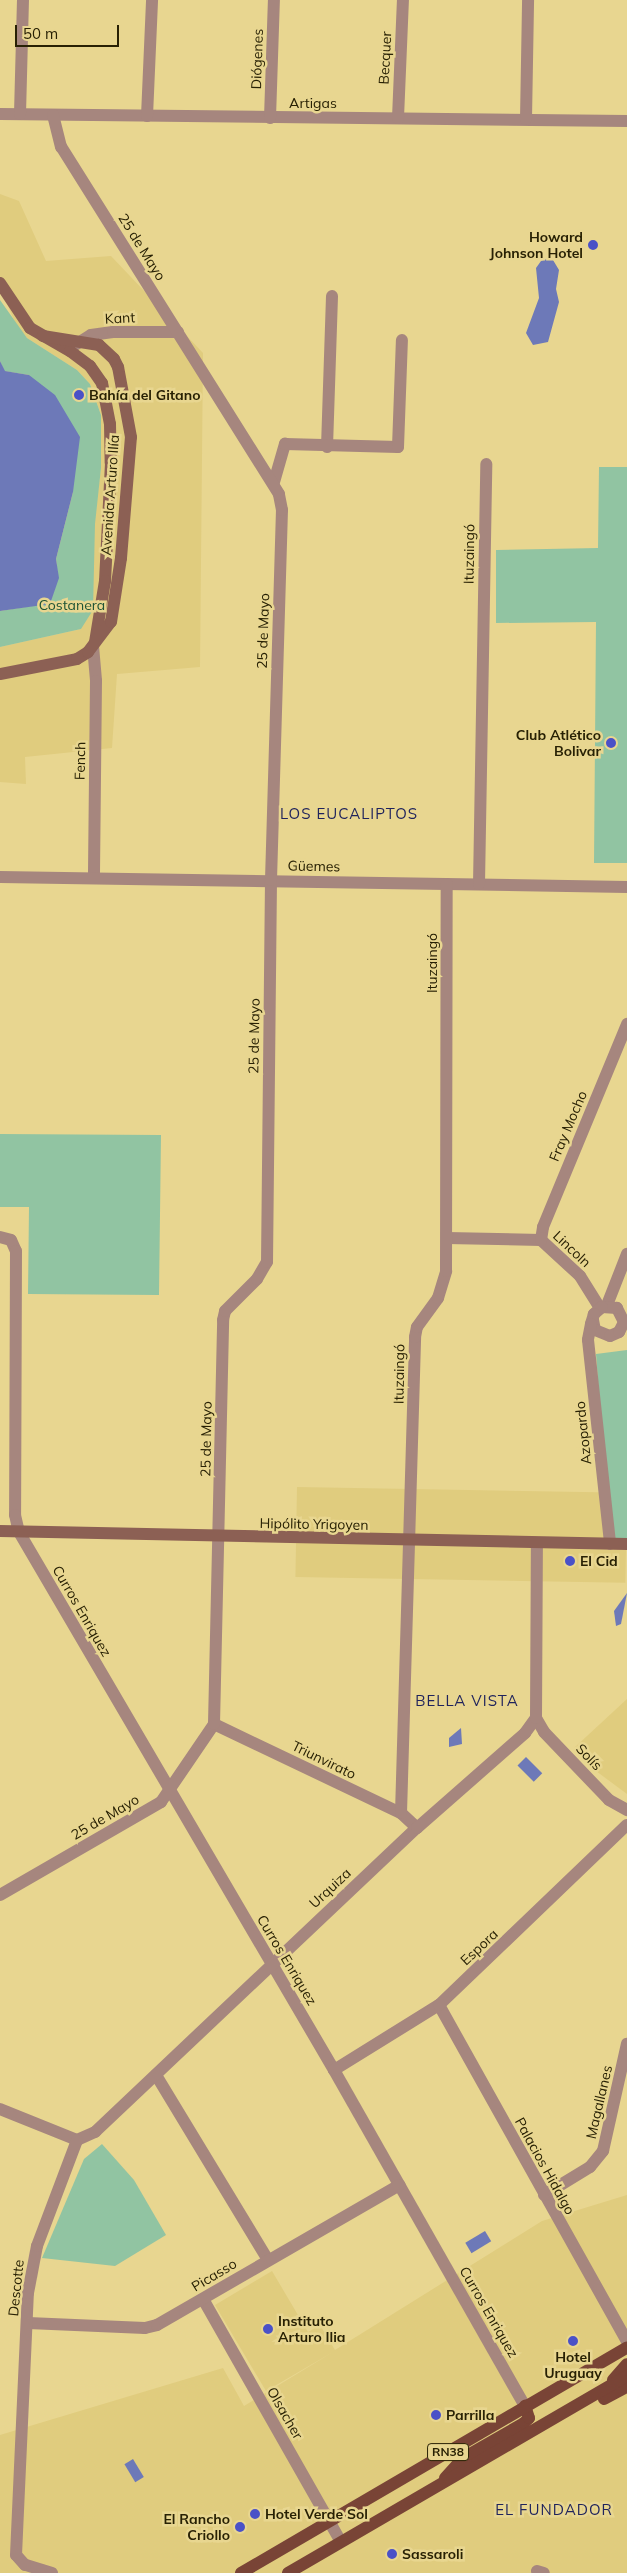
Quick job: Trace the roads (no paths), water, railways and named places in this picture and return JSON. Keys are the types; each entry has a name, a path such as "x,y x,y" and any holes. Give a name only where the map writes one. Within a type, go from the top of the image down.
{"main road":[{"name":"Avenida Arturo Ilía","path":"0,284 23,320 42,336 70,351 98,375 110,424 104,581 93,646"},
{"name":"Avenida Arturo Ilía","path":"0,674 77,659 93,646 106,631 114,609 125,521 131,437 128,408 114,358 99,345 80,340 42,336"},
{"name":"Hipólito Yrigoyen","path":"0,1531 219,1538 627,1544"},
{"name":"RN38","path":"241,2573 328,2520 627,2347"},
{"path":"605,2389 627,2364"},
{"name":"RN38","path":"288,2573 627,2376"},
{"path":"576,2407 587,2408 627,2387"},
{"path":"436,2487 463,2458 524,2423 529,2418 525,2406"},
{"path":"230,2573 268,2556"}],"street":[{"path":"20,114 23,0"},
{"path":"147,116 152,0"},
{"name":"Diógenes","path":"270,118 274,0"},
{"name":"Becquer","path":"398,118 403,0"},
{"path":"526,119 528,0"},
{"name":"Artigas","path":"0,114 627,121"},
{"name":"25 de Mayo","path":"0,1895 161,1802 170,1792 214,1724 223,1320 225,1310 257,1279 267,1262 271,880 282,510 274,482 61,147 53,115"},
{"path":"327,447 332,296"},
{"name":"Kant","path":"80,340 113,332 178,332"},
{"path":"70,351 80,340"},
{"path":"274,482 285,444 327,447 398,446 402,340"},
{"name":"Ituzaingó","path":"479,884 486,464"},
{"name":"Fench","path":"93,646 96,681 94,877"},
{"name":"Güemes","path":"0,876 627,887"},
{"name":"Ituzaingó","path":"401,1813 415,1337 417,1327 441,1291 447,1238 447,884"},
{"name":"Fray Mocho","path":"541,1240 542,1227 627,1024"},
{"path":"0,1237 16,1244 15,1515 19,1532"},
{"name":"Lincoln","path":"447,1238 541,1240 580,1276 603,1307"},
{"path":"603,1307 617,1308 625,1321 619,1332 610,1336 595,1330 593,1320 603,1307 627,1254"},
{"name":"Azopardo","path":"593,1320 588,1340 610,1544"},
{"name":"Curros Enriquez","path":"19,1532 334,2070 525,2406"},
{"path":"536,1718 537,1544"},
{"name":"Solís","path":"536,1718 544,1732 609,1800 627,1810"},
{"name":"Urquiza","path":"77,2140 95,2132 417,1828 525,1733 536,1718"},
{"name":"Triunvirato","path":"214,1724 401,1813 417,1828"},
{"name":"Espora","path":"334,2070 439,2005 627,1825"},
{"name":"Palacios Hidalgo","path":"439,2005 544,2196 627,2341"},
{"name":"Magallanes","path":"544,2196 590,2167 603,2151 627,2044"},
{"path":"156,2075 268,2260"},
{"path":"0,2108 77,2140"},
{"name":"Descotte","path":"52,2573 25,2565 16,2555 30,2275 37,2246 77,2140"},
{"name":"Picasso","path":"28,2322 145,2328 157,2325 399,2185"},
{"name":"Olsacher","path":"203,2299 340,2542"}],"water":[{"path":"553,260 559,270 556,289 559,302 548,342 533,345 526,333 539,298 536,268 541,261"},
{"path":"0,361 5,371 29,375 55,395 80,437 73,492 56,559 59,578 50,604 0,611"},
{"path":"627,1593 621,1624 616,1626 614,1611"},
{"path":"461,1728 462,1744 449,1747 449,1738"},
{"path":"526,1757 542,1773 534,1782 518,1765"},
{"path":"485,2231 491,2241 471,2253 465,2243"},
{"path":"133,2459 144,2477 135,2482 124,2464"}],"place":[{"name":"Howard Johnson Hotel","path":"593,245"},
{"name":"Bahía del Gitano","path":"79,395"},
{"name":"Club Atlético Bolivar","path":"611,743"},
{"name":"El Cid","path":"570,1561"},
{"name":"Instituto Arturo Ilia","path":"268,2329"},
{"name":"Hotel Uruguay","path":"573,2341"},
{"name":"Parrilla","path":"436,2415"},
{"name":"Hotel Verde Sol","path":"255,2514"},
{"name":"El Rancho Criollo","path":"240,2527"},
{"name":"Sassaroli","path":"392,2554"}],"district":[{"name":"LOS EUCALIPTOS","path":"349,814"},
{"name":"BELLA VISTA","path":"467,1701"},
{"name":"EL FUNDADOR","path":"554,2510"}],"park label":[{"name":"Costanera","path":"72,605"}]}
